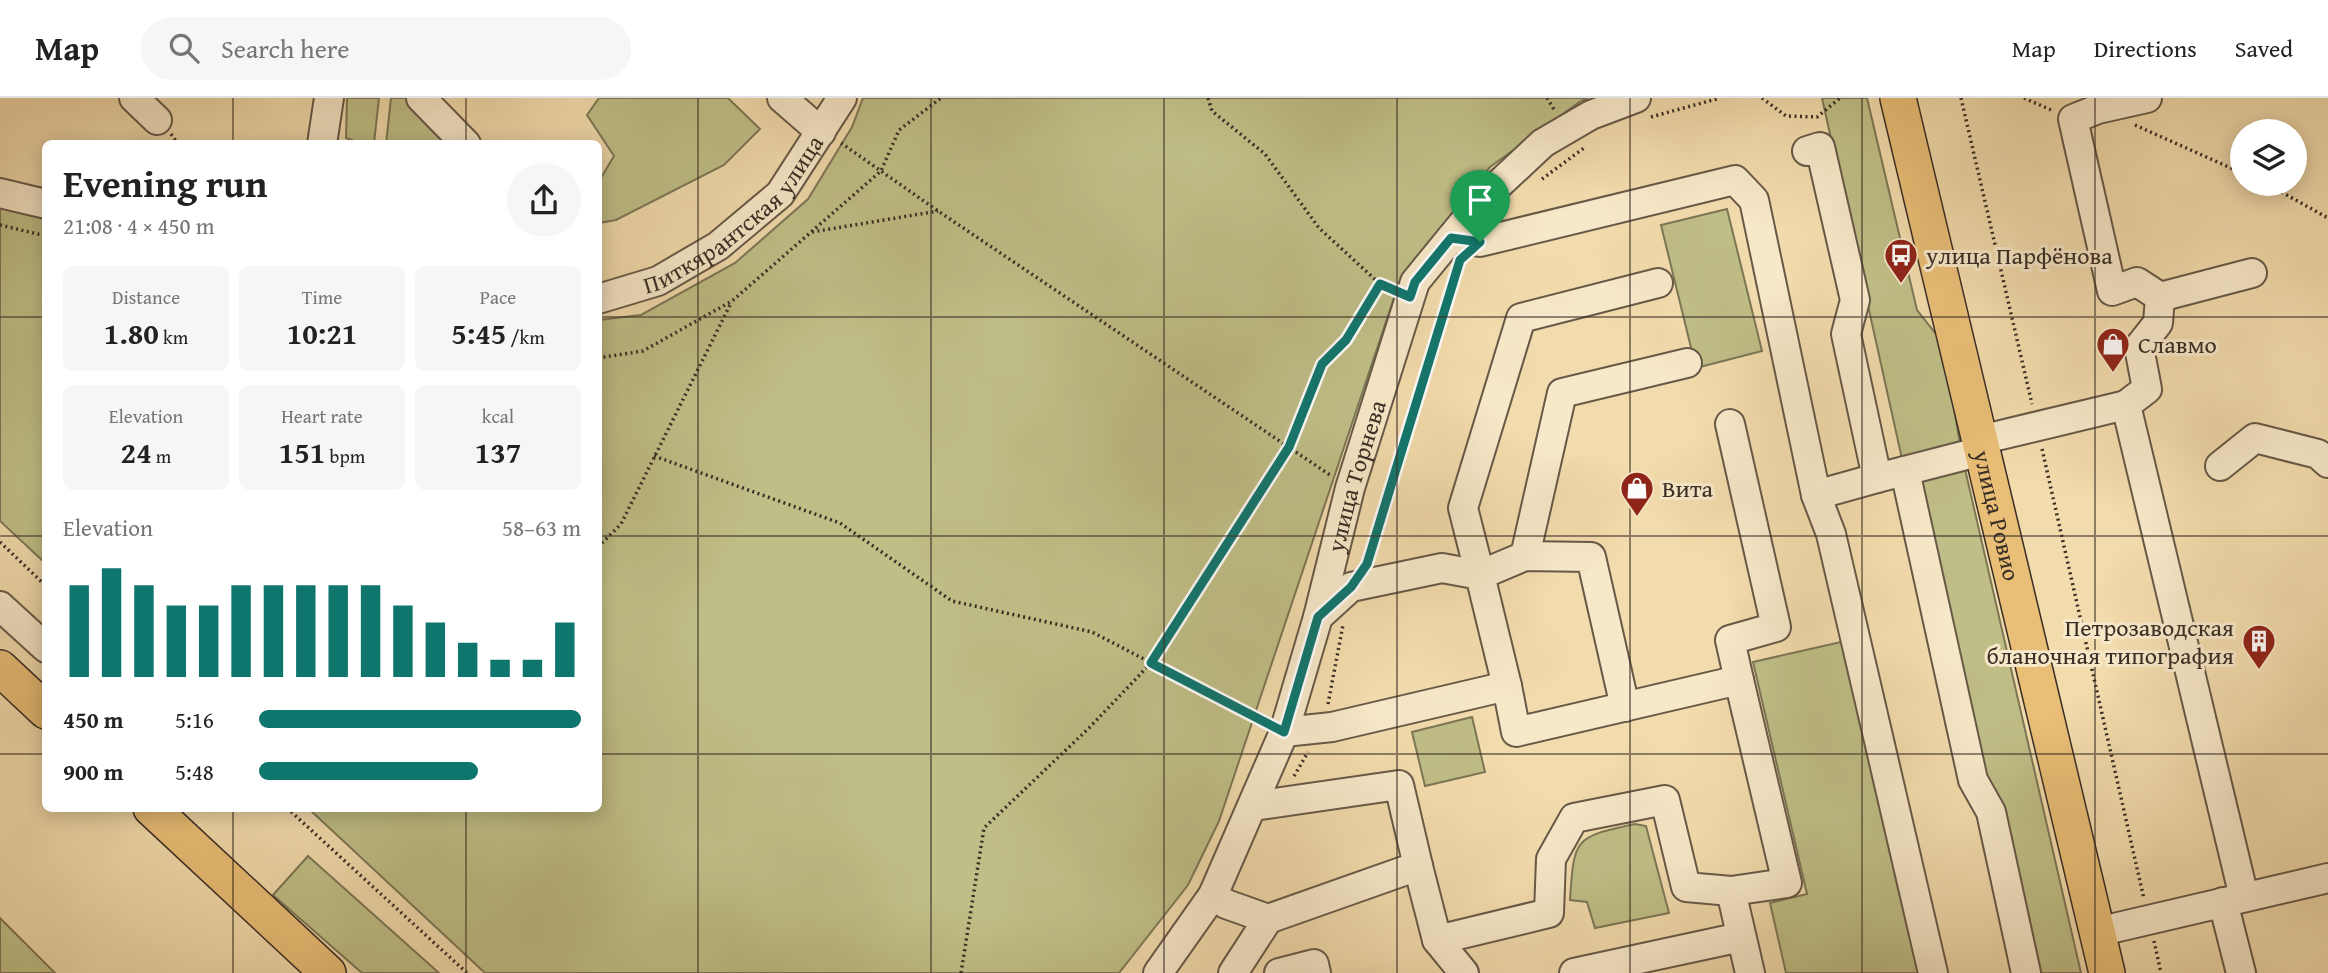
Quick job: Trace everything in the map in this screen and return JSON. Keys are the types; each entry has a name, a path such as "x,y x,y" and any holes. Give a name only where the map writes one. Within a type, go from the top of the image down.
{"main road":[{"name":"улица Ровио","path":"1898,98 2107,973"},
{"path":"0,668 41,696"},
{"path":"155,812 328,973"}],"street":[{"path":"134,98 157,120"},
{"path":"323,140 329,98"},
{"path":"421,98 462,140"},
{"path":"782,98 821,132"},
{"name":"Питкярантская улица","path":"602,298 659,281 718,246 779,194 842,98"},
{"path":"2147,98 2098,109 2073,118 2112,290 2137,282 2160,297 2252,273"},
{"name":"улица Торнева","path":"1158,973 1213,895 1266,804 1284,732 1330,621 1350,488 1415,282 1482,200 1543,143 1591,115 1640,109"},
{"path":"1807,151 1821,147 1855,300 1846,334 1877,478"},
{"path":"1451,238 1480,242 1735,180 1754,200 1816,495 1831,534 1933,973"},
{"path":"0,193 42,203"},
{"path":"1658,283 1521,318 1464,508 1516,732 1739,680"},
{"path":"1816,495 1905,471 2037,426 2126,405 2147,389 2139,347 2158,323 2160,297"},
{"path":"1525,556 1562,393 1687,363"},
{"path":"2126,405 2234,900 2241,973"},
{"path":"1437,940 1549,913 1551,859 1574,817 1665,800 1686,887 1731,891 1787,883 1730,640 1776,628 1730,424"},
{"path":"2220,466 2255,438 2318,454 2328,463"},
{"path":"1905,471 1973,780 1991,812 2026,973"},
{"path":"1330,621 1351,587 1442,568 1480,575 1525,556 1591,557 1626,707"},
{"path":"0,606 42,644"},
{"path":"1284,732 1332,727 1507,687"},
{"path":"1266,804 1399,785 1437,940 1464,973"},
{"path":"1233,973 1268,919 1418,866"},
{"path":"2097,932 2328,877"},
{"path":"1731,891 1750,973"},
{"path":"1213,895 1226,904 1268,919"},
{"path":"1574,973 1741,937"},
{"path":"1279,973 1314,964 1316,973"}],"path":[{"path":"602,357 643,351 732,302 881,171 899,130 941,98"},
{"path":"1209,98 1212,111 1265,154 1319,228 1380,284 1410,297"},
{"path":"1640,109 1666,111 1720,98"},
{"path":"1762,98 1786,117 1817,117 1840,98"},
{"path":"1961,98 2161,973"},
{"path":"2024,98 2073,118"},
{"path":"2134,125 2230,168"},
{"path":"821,132 1350,488"},
{"path":"1539,181 1590,144"},
{"path":"2289,196 2328,218"},
{"path":"810,233 938,211"},
{"path":"0,225 42,235"},
{"path":"1351,587 1367,564 1460,260 1480,242"},
{"path":"961,973 984,828 1089,728 1151,663 1289,447 1322,364 1346,340 1380,284"},
{"path":"602,543 621,524 732,302"},
{"path":"654,456 840,523 952,601 1093,632 1284,732"},
{"path":"0,542 42,582"},
{"path":"1266,804 1323,727 1330,621"},
{"path":"291,812 467,973"}],"shaded area":[{"path":"347,98 379,98 374,140 346,138"},
{"path":"391,98 410,98 447,140 386,140"},
{"path":"599,98 728,98 760,129 724,165 616,220 602,222 602,176 614,156 587,115"},
{"path":"863,98 1588,98 1490,167 1399,283 1219,821 1188,885 1119,973 485,973 312,812 602,812 602,320 641,315 735,263 808,199 852,127"},
{"path":"1822,98 1867,98 1917,310 1943,343 1962,456 2081,973 2016,973"},
{"path":"0,208 42,218 42,560 0,521"},
{"path":"1727,209 1762,351 1696,368 1661,225"},
{"path":"1850,640 1927,973 1786,973 1770,903 1807,894 1753,662"},
{"path":"1472,717 1485,772 1425,786 1412,732"},
{"path":"1635,824 1646,826 1669,913 1595,928 1587,902 1570,900 1576,852 1589,837"},
{"path":"308,856 439,973 362,973 273,895"},
{"path":"0,918 55,973 0,973"}],"place":[{"name":"улица Парфёнова","path":"1901,285"},
{"name":"Славмо","path":"2113,374"},
{"name":"Вита","path":"1637,518"},
{"name":"Петрозаводская бланочная типография","path":"2259,671"}],"route":[{"path":"1451,238 1480,242 1460,260 1367,564 1351,587 1318,617 1284,732 1151,663 1289,447 1322,364 1346,340 1380,284 1410,297 1415,282 1451,238"}]}
